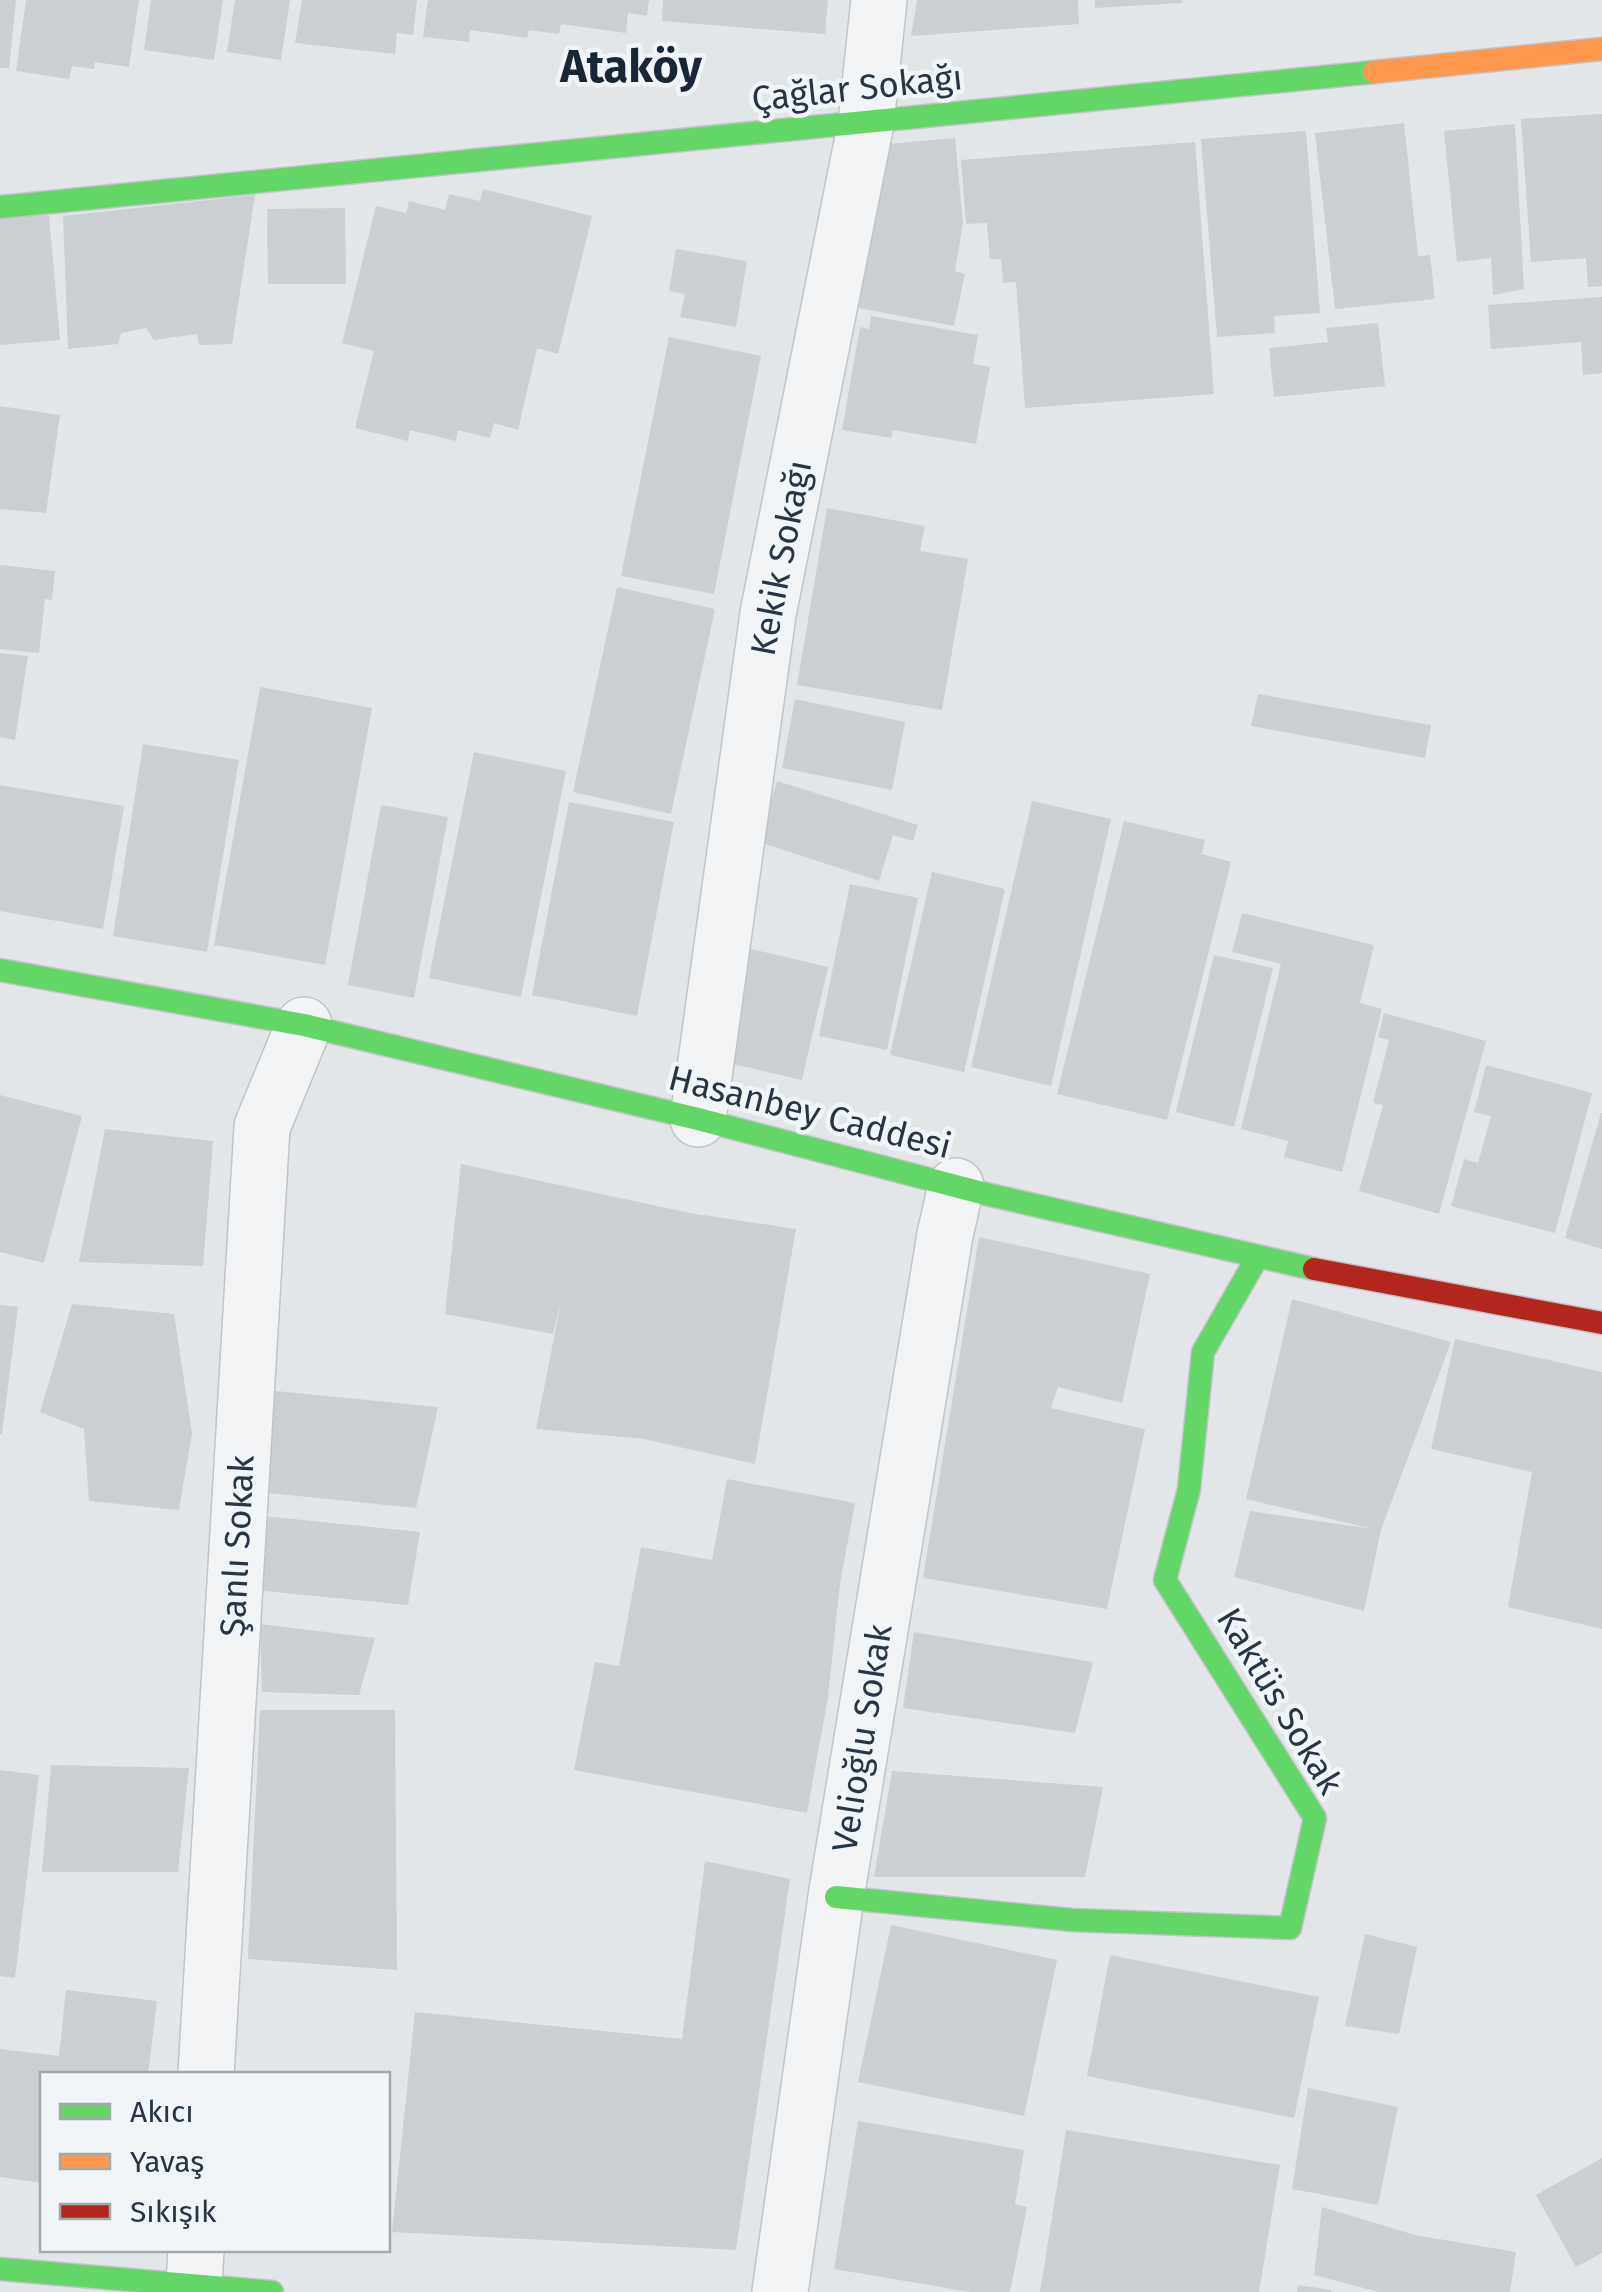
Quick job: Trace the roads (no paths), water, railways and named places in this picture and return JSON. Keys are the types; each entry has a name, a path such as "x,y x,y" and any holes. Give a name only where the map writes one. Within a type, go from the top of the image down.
{"street":[{"name":"Kekik Sokağı","path":"698,1118 768,614 866,123 879,0"},
{"name":"Çağlar Sokağı","path":"0,207 1602,49"},
{"name":"Hasanbey Caddesi","path":"0,970 304,1026 698,1118 956,1186 1257,1258 1602,1323"},
{"name":"Şanlı Sokak","path":"206,2072 262,1127 304,1026"},
{"name":"Velioğlu Sokak","path":"780,2292 836,1896 956,1186"},
{"name":"Kaktüs Sokak","path":"836,1896 1072,1920 1290,1928 1314,1818 1165,1580 1189,1490 1203,1352 1257,1258"},
{"path":"27,2278 195,2268 272,2292"}],"district":[{"name":"Ataköy","path":"631,66"}]}
